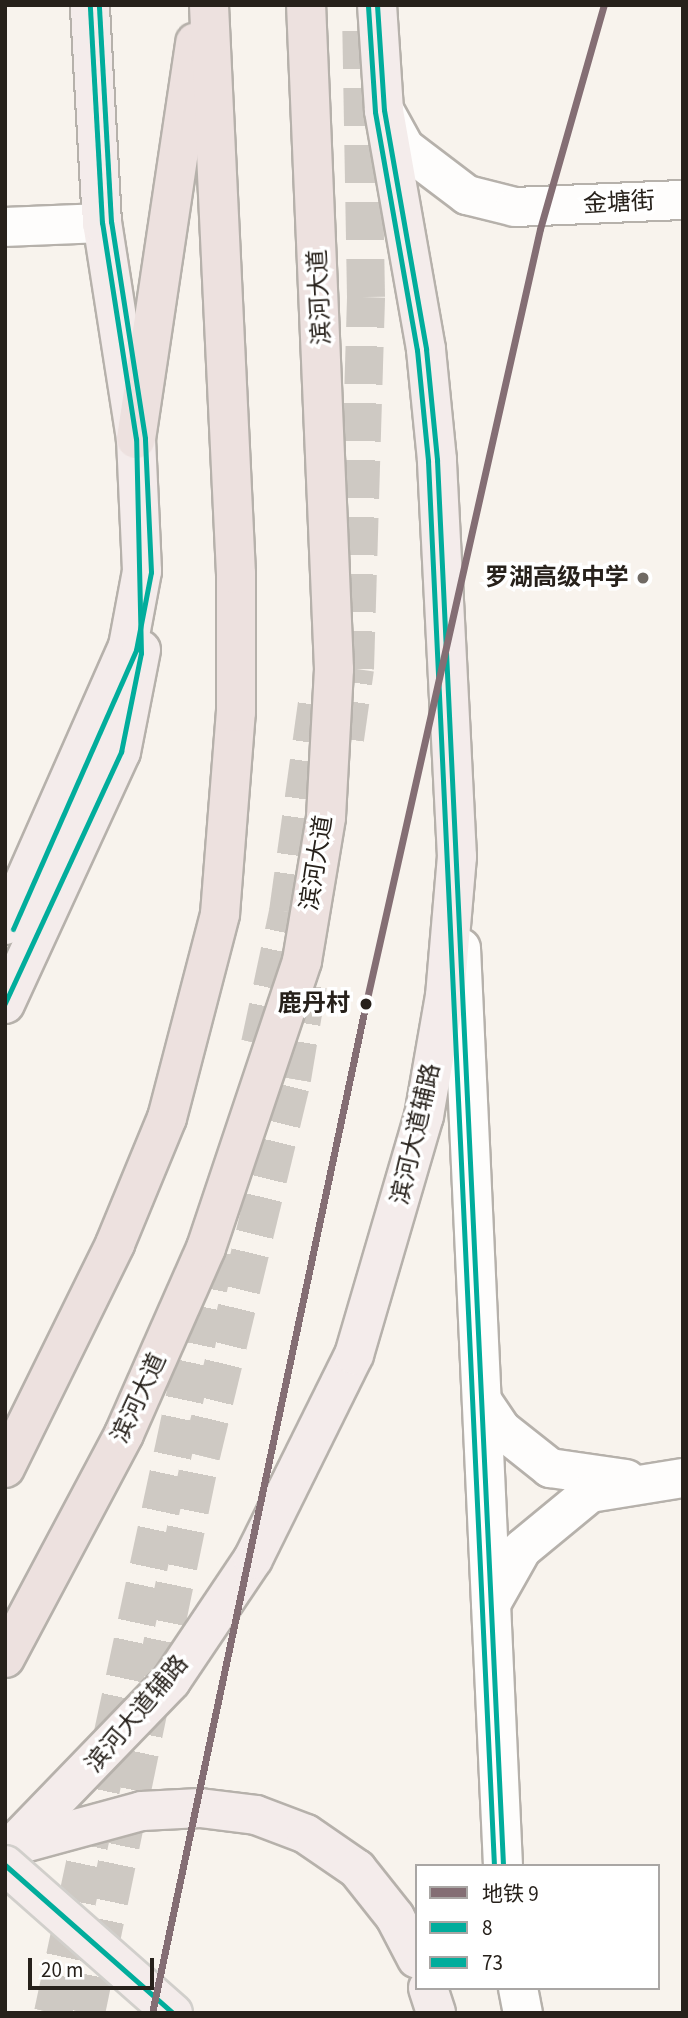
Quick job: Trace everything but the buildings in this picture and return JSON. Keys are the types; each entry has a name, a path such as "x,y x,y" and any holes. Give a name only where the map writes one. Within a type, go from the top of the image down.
{"highway":[{"path":"136,439 201,5"},
{"path":"5,1468 116,1244 167,1118 220,914 234,750 236,575 209,5"},
{"name":"滨河大道","path":"5,1658 124,1434 206,1248 302,961 326,817 334,669 306,5"}],"main road":[{"path":"5,1004 19,937 128,646 142,571 136,439 102,223 90,5"},
{"name":"滨河大道辅路","path":"5,1855 171,1681 253,1559 315,1443 354,1355 424,1116 445,996 457,857 437,460 426,349 384,110 377,5"},
{"path":"5,1855 39,1836 114,1815 200,1808 256,1815 306,1833 357,1869 395,1917 415,1955"},
{"path":"5,1865 173,2013"},
{"path":"429,1990 436,2013"}],"street":[{"name":"金塘街","path":"384,110 405,148 467,195 515,206 555,207 683,200"},
{"path":"5,227 102,223"},
{"path":"457,857 484,1402 490,1606 503,1864"},
{"path":"484,1402 501,1429 550,1468 639,1480 683,1478"},
{"path":"490,1606 522,1549 590,1493 639,1480"},
{"path":"519,1990 523,2013"}],"tunnel":[{"path":"345,739 355,669 366,297 361,12"},
{"path":"260,1044 288,912 317,703"},
{"path":"86,2013 201,1456 292,1079 310,971"},
{"path":"53,2013 218,1243"}],"metro line":[{"name":"9","path":"152,2013 366,1003 540,229 604,5"}],"transit line":[{"name":"8","path":"5,1003 121,752 141,653 136,439 102,223 90,5"},
{"name":"73","path":"13,929 136,650 151,572 145,438 111,222 99,5"},
{"name":"8","path":"377,5 384,110 426,349 437,460 503,1864"},
{"name":"73","path":"368,6 375,112 417,350 428,461 494,1864"},
{"name":"8","path":"5,1865 173,2013"}],"place":[{"name":"罗湖高级中学","path":"643,578"},
{"name":"鹿丹村","path":"366,1004"}]}
